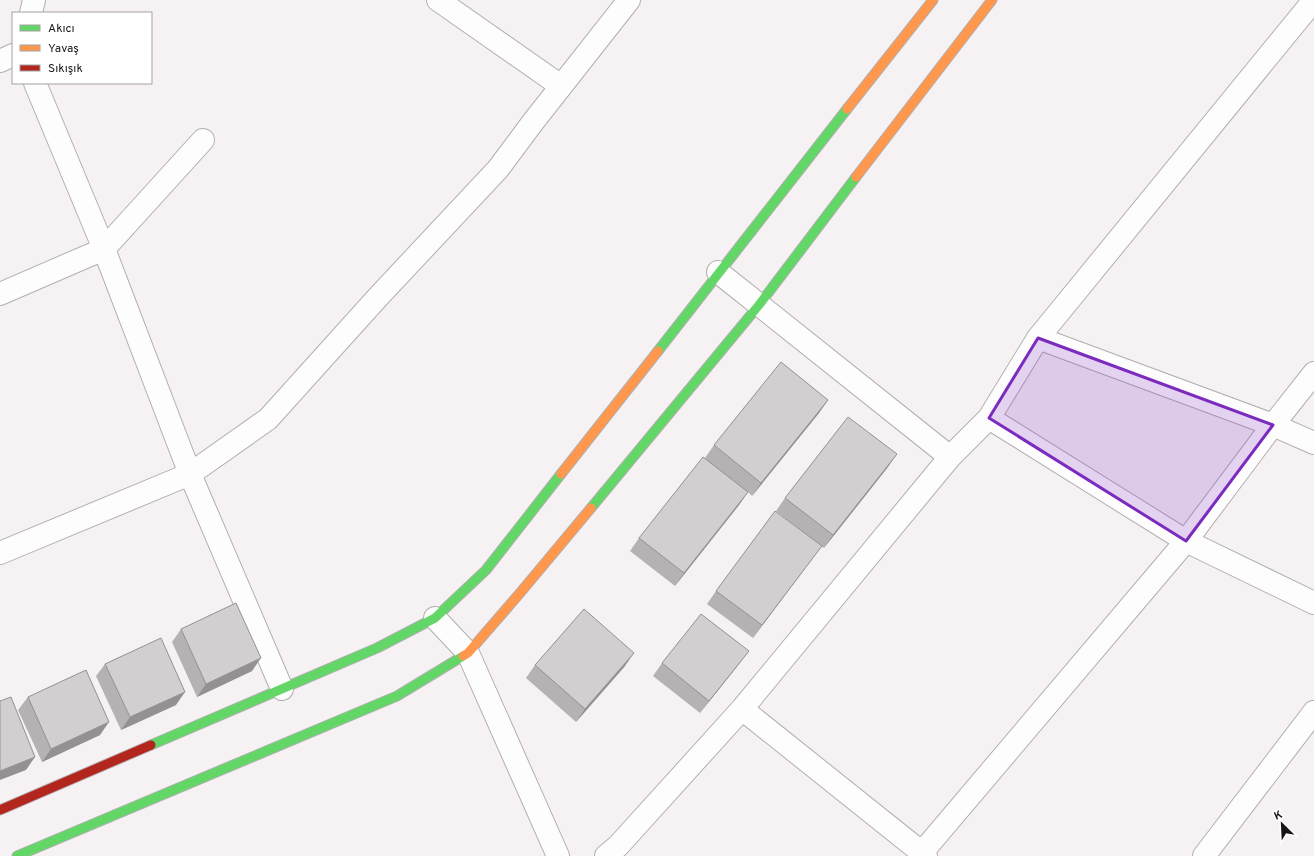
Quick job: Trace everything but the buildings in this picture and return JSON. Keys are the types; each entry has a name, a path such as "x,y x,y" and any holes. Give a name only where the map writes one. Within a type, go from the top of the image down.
{"main road":[{"path":"0,810 377,648 435,618 486,570 718,272 933,0"},
{"path":"17,856 397,696 468,653 520,593 759,305 992,0"}],"street":[{"path":"31,12 34,0"},
{"path":"438,0 561,86"},
{"path":"0,553 190,474 268,419 378,297 498,169 629,0"},
{"path":"606,856 618,846 742,709 950,457 989,418 1038,338 1314,0"},
{"path":"0,61 12,56"},
{"path":"35,84 104,249 190,474 282,689"},
{"path":"0,294 104,249 203,140"},
{"path":"718,272 950,457"},
{"path":"1038,338 1273,425 1314,443"},
{"path":"742,709 922,855 1186,541 1314,373"},
{"path":"989,418 1186,541 1314,603"},
{"path":"435,618 468,653 558,856"},
{"path":"1204,856 1314,712"}],"highlighted area":[{"path":"1038,338 1273,425 1186,541 989,418"}],"traffic: fast":[{"path":"658,351 847,109"},
{"path":"591,508 759,305 856,177"},
{"path":"151,745 377,648 435,618 486,570 561,474"},
{"path":"17,856 397,696 463,656"}],"traffic: slow":[{"path":"847,109 933,0"},
{"path":"856,177 992,0"},
{"path":"561,474 658,351"},
{"path":"463,656 468,653 520,593 591,508"}],"traffic: jam":[{"path":"0,810 151,745"}]}
